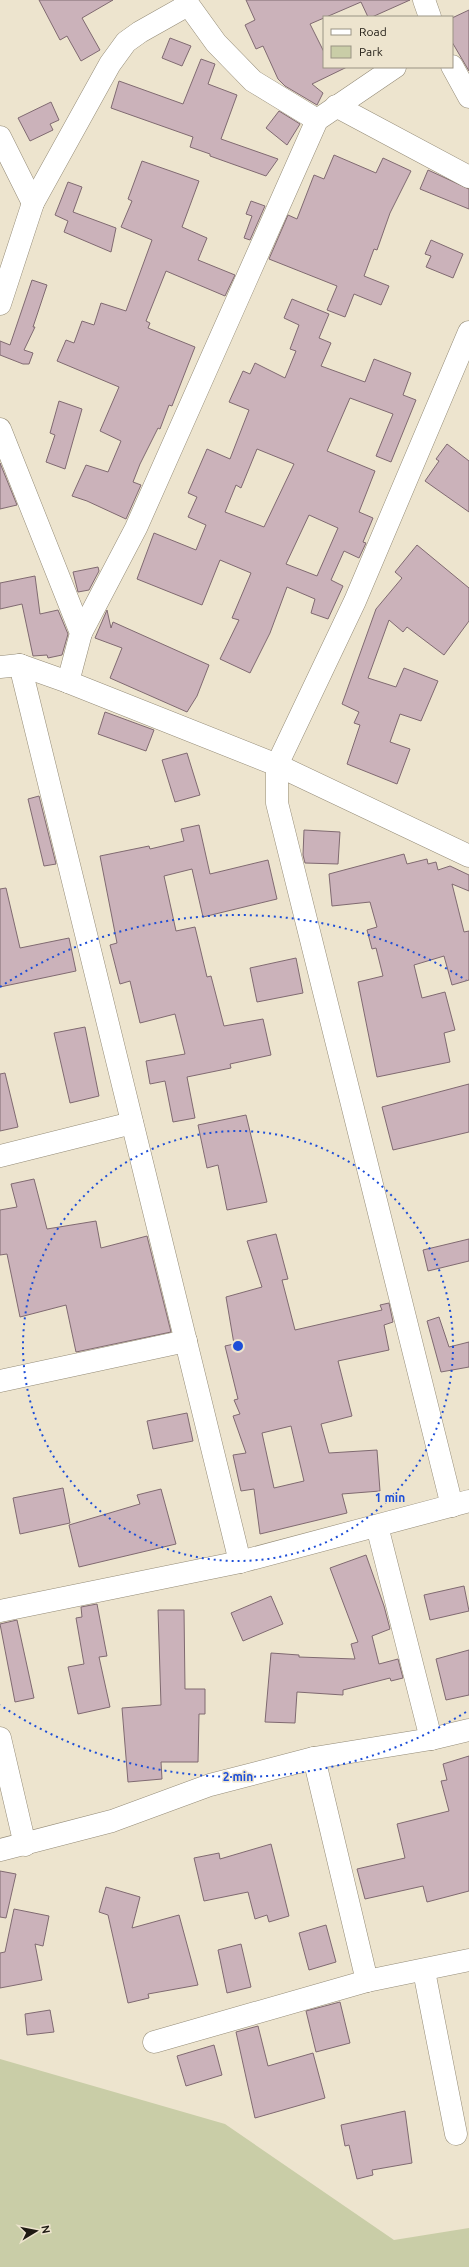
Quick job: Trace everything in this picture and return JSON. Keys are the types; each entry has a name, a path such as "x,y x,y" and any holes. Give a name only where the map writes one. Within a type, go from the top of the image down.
{"street":[{"path":"424,0 430,16"},
{"path":"0,304 33,203 110,64 126,42 186,2 216,43 253,82 317,120"},
{"path":"68,682 81,633 136,528 317,120 393,68"},
{"path":"453,68 469,97"},
{"path":"336,106 469,177"},
{"path":"0,137 33,203"},
{"path":"0,1611 240,1562 461,1503 277,803 277,766 355,601 469,332"},
{"path":"0,429 81,633"},
{"path":"10,666 68,682 277,766 469,856"},
{"path":"10,666 132,1123 240,1562"},
{"path":"0,1156 132,1123"},
{"path":"0,1380 186,1341"},
{"path":"377,1526 431,1739"},
{"path":"0,1850 25,1845 112,1821 210,1785 314,1758 431,1739 469,1730"},
{"path":"0,1738 25,1845"},
{"path":"314,1758 368,1981"},
{"path":"154,2042 368,1981 424,1971 469,1960"},
{"path":"424,1971 456,2134"}],"green space":[{"path":"0,2059 225,2124 394,2240 469,2228 469,2267 0,2267"}],"building":[{"path":"39,0 113,0 82,18 100,50 81,61 67,36 60,40"},
{"path":"246,0 410,0 374,16 368,16 361,2 329,16 323,16 323,18 310,24 323,50 323,68 345,68 312,84 323,93 317,105 285,86 278,79 263,46 256,49 245,25 255,20"},
{"path":"469,10 469,71 453,44 453,18"},
{"path":"170,38 191,46 182,66 162,58"},
{"path":"201,59 215,64 208,84 237,95 221,139 278,159 266,176 210,156 210,154 190,147 193,137 111,108 119,81 183,104"},
{"path":"51,102 59,120 50,124 53,130 30,141 18,118"},
{"path":"279,111 300,124 287,145 266,128"},
{"path":"334,155 376,173 383,158 411,171 390,213 377,250 374,249 364,276 389,286 381,305 354,294 345,317 327,310 337,286 269,259 288,215 297,219 314,175 324,179"},
{"path":"142,161 199,181 182,227 207,238 198,260 235,275 225,296 166,271 146,321 150,323 148,328 195,347 172,406 169,405 160,429 158,428 140,464 133,482 141,485 126,519 87,501 72,496 86,465 108,472 121,441 100,431 119,387 57,361 66,340 74,343 82,321 94,325 101,303 126,311 152,240 121,227 132,201 128,199"},
{"path":"428,170 469,189 469,209 420,189"},
{"path":"68,182 82,187 73,212 116,228 111,252 64,232 68,221 55,215"},
{"path":"251,201 265,206 250,240 244,238 252,216 246,214"},
{"path":"431,240 463,254 453,278 426,267 431,256 425,254"},
{"path":"32,280 47,285 33,327 35,327 24,350 33,353 29,364 23,364 0,355 0,341 10,345"},
{"path":"292,299 329,314 319,338 331,343 321,366 365,382 374,359 411,373 403,395 416,400 391,462 376,456 393,414 350,398 327,451 375,471 359,512 373,518 363,542 366,543 359,558 344,551 331,580 343,586 328,619 311,613 315,599 287,587 270,633 250,673 220,659 239,620 232,618 251,573 220,560 202,605 137,579 154,533 196,550 206,525 188,517 197,497 188,493 207,449 230,459 249,410 229,402 243,371 250,374 255,363 285,378 296,351 290,349 299,325 284,318","holes":["257,449 294,464 264,527 225,512 236,485 241,488","309,515 338,528 317,576 286,564"]},
{"path":"59,401 82,409 65,469 46,462 55,435 50,433"},
{"path":"447,444 469,461 469,512 425,481 439,461 436,459"},
{"path":"0,463 17,505 0,509"},
{"path":"417,545 469,588 469,621 444,655 407,627 403,632 389,620 368,678 396,687 404,668 438,681 421,721 400,714 390,742 410,749 397,784 347,764 360,725 354,723 359,712 342,704 376,609 402,578 395,572"},
{"path":"98,567 99,571 89,590 78,592 73,572"},
{"path":"35,576 40,614 58,610 68,634 62,655 48,658 47,655 33,656 22,604 0,609 0,583"},
{"path":"107,610 111,628 113,622 209,665 197,696 187,712 110,678 122,648 95,638"},
{"path":"105,712 154,730 146,751 98,734"},
{"path":"187,753 200,795 175,802 162,760"},
{"path":"39,796 56,864 44,866 28,799"},
{"path":"199,825 210,874 268,860 277,899 203,917 192,869 164,876 176,931 195,927 207,977 211,976 224,1026 263,1019 271,1055 230,1064 231,1068 187,1077 195,1118 173,1122 165,1081 150,1084 146,1061 185,1054 175,1014 140,1023 130,981 120,984 110,945 117,943 100,856 149,846 150,849 184,841 181,829"},
{"path":"304,830 340,832 338,864 305,863 303,855"},
{"path":"404,854 407,864 427,859 428,864 436,862 438,870 450,866 469,875 469,891 452,884 464,932 469,931 469,980 452,985 444,956 414,965 422,998 445,992 455,1030 444,1033 450,1062 377,1077 358,982 383,976 376,948 372,949 367,930 377,927 370,902 332,906 329,874"},
{"path":"6,888 20,948 69,938 76,971 0,987 0,889"},
{"path":"296,958 303,993 257,1002 250,968"},
{"path":"85,1027 99,1096 70,1103 54,1033"},
{"path":"5,1073 18,1127 0,1131 0,1074"},
{"path":"469,1084 469,1132 393,1150 382,1107"},
{"path":"246,1115 267,1202 227,1210 218,1165 207,1168 198,1125"},
{"path":"34,1179 47,1229 96,1221 101,1248 147,1236 171,1332 76,1352 66,1305 20,1317 7,1254 0,1255 0,1210 17,1207 11,1184"},
{"path":"276,1234 288,1279 282,1280 295,1330 382,1310 380,1305 389,1303 393,1322 384,1325 389,1350 338,1361 352,1416 321,1424 329,1453 377,1450 380,1491 342,1494 347,1513 260,1534 254,1489 241,1491 233,1455 246,1453 233,1416 240,1414 234,1400 238,1399 225,1346 234,1344 226,1297 262,1287 247,1241","holes":["291,1426 304,1481 274,1488 262,1433"]},
{"path":"469,1239 469,1261 428,1271 423,1250"},
{"path":"439,1317 449,1347 469,1342 469,1367 441,1372 427,1321"},
{"path":"187,1413 193,1441 153,1449 147,1421"},
{"path":"63,1488 70,1523 20,1534 13,1498"},
{"path":"161,1489 176,1544 79,1567 69,1525 140,1504 137,1495"},
{"path":"366,1555 384,1606 390,1629 372,1636 379,1664 398,1659 403,1678 391,1681 390,1678 343,1690 343,1695 297,1692 295,1723 265,1722 271,1653 299,1655 299,1657 355,1659 351,1644 358,1642 330,1568"},
{"path":"464,1586 469,1611 430,1620 424,1595"},
{"path":"271,1596 283,1624 243,1641 231,1613"},
{"path":"97,1604 107,1656 99,1657 110,1707 78,1714 68,1667 84,1664 76,1618 82,1617 81,1607"},
{"path":"158,1610 184,1610 185,1689 205,1689 205,1714 199,1714 198,1762 161,1762 162,1779 128,1782 122,1708 161,1705"},
{"path":"17,1620 34,1698 15,1702 0,1624"},
{"path":"469,1650 469,1695 446,1700 436,1659"},
{"path":"469,1756 469,1891 427,1902 423,1886 365,1899 357,1869 405,1858 397,1824 449,1811 441,1781 447,1780 443,1764"},
{"path":"271,1844 289,1916 269,1922 267,1915 255,1919 248,1892 204,1901 194,1858 219,1853 220,1859"},
{"path":"0,1871 16,1874 6,1918 0,1917"},
{"path":"106,1887 140,1897 132,1928 179,1915 198,1985 148,1994 149,1998 128,2003 108,1915 99,1912"},
{"path":"14,1909 49,1916 43,1946 35,1944 42,1980 0,1988 0,1953 5,1952"},
{"path":"326,1925 336,1962 309,1970 299,1933"},
{"path":"241,1944 251,1987 227,1993 218,1950"},
{"path":"340,2002 350,2043 316,2052 306,2011"},
{"path":"50,2010 54,2032 27,2035 25,2014"},
{"path":"258,2026 268,2066 313,2053 325,2098 255,2118 236,2032"},
{"path":"214,2045 222,2075 186,2086 177,2056"},
{"path":"405,2111 412,2163 372,2170 373,2175 357,2179 349,2145 345,2146 341,2125"}]}
